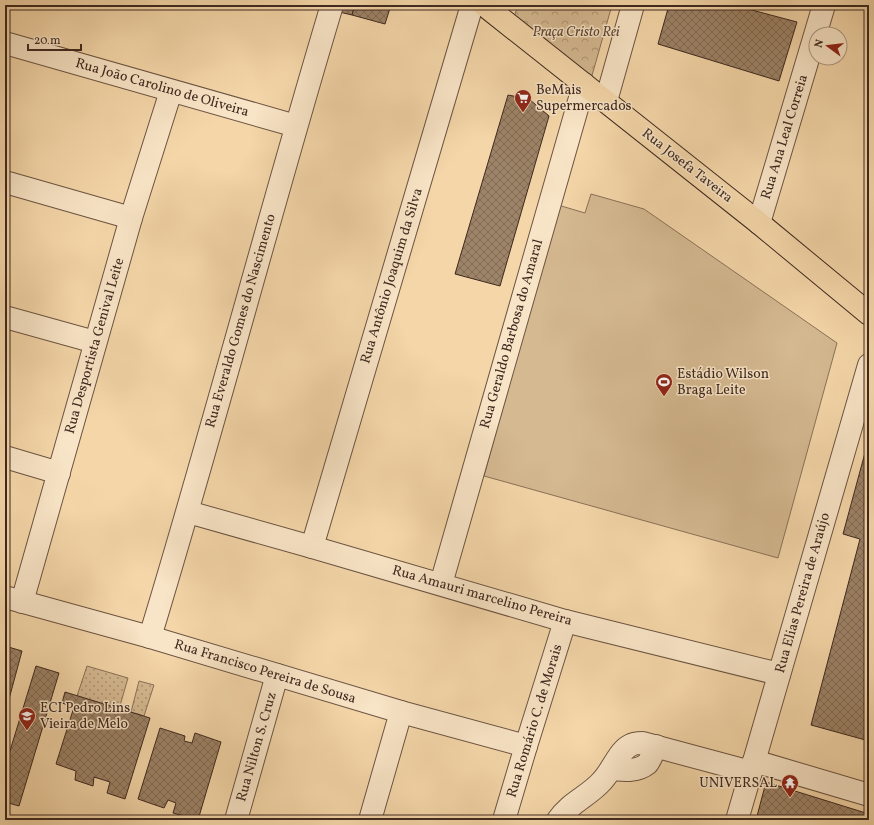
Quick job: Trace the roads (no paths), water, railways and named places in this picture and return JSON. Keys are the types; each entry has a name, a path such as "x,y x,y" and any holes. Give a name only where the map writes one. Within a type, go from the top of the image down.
{"main road":[{"name":"Rua Josefa Taveira","path":"496,9 584,84 759,223 869,314"}],"street":[{"name":"Rua Everaldo Gomes do Nascimento","path":"150,637 188,512 296,126 332,5"},
{"name":"Rua Antônio Joaquim da Silva","path":"312,546 472,5"},
{"path":"606,101 633,5"},
{"name":"Rua Ana Leal Correia","path":"759,223 824,5"},
{"name":"Rua João Carolino de Oliveira","path":"5,43 296,126"},
{"name":"Rua Geraldo Barbosa do Amaral","path":"441,584 584,84"},
{"name":"Rua Desportista Genival Leite","path":"14,600 59,473 130,218 171,91"},
{"path":"5,182 130,218"},
{"path":"5,317 95,342"},
{"name":"Rua Elias Pereira de Araújo","path":"737,820 869,365"},
{"path":"5,457 59,473"},
{"name":"Rua Amauri marcelino Pereira","path":"188,512 312,546 565,621 779,674"},
{"name":"Rua Francisco Pereira de Sousa","path":"14,600 150,637 401,712 526,746"},
{"name":"Rua Romário C. de Morais","path":"504,820 565,621"},
{"name":"Rua Nilton S. Cruz","path":"236,820 277,675"},
{"path":"370,820 401,712"},
{"path":"558,820 563,812 602,782 612,769 625,770 638,768 648,763 656,746 752,766 869,795"}],"place":[{"name":"BeMais Supermercados","path":"523,113"},
{"name":"Estádio Wilson Braga Leite","path":"664,397"},
{"name":"ECI Pedro Lins Vieira de Melo","path":"27,731"},
{"name":"UNIVERSAL","path":"790,798"}],"park label":[{"name":"Praça Cristo Rei","path":"576,32"}]}
